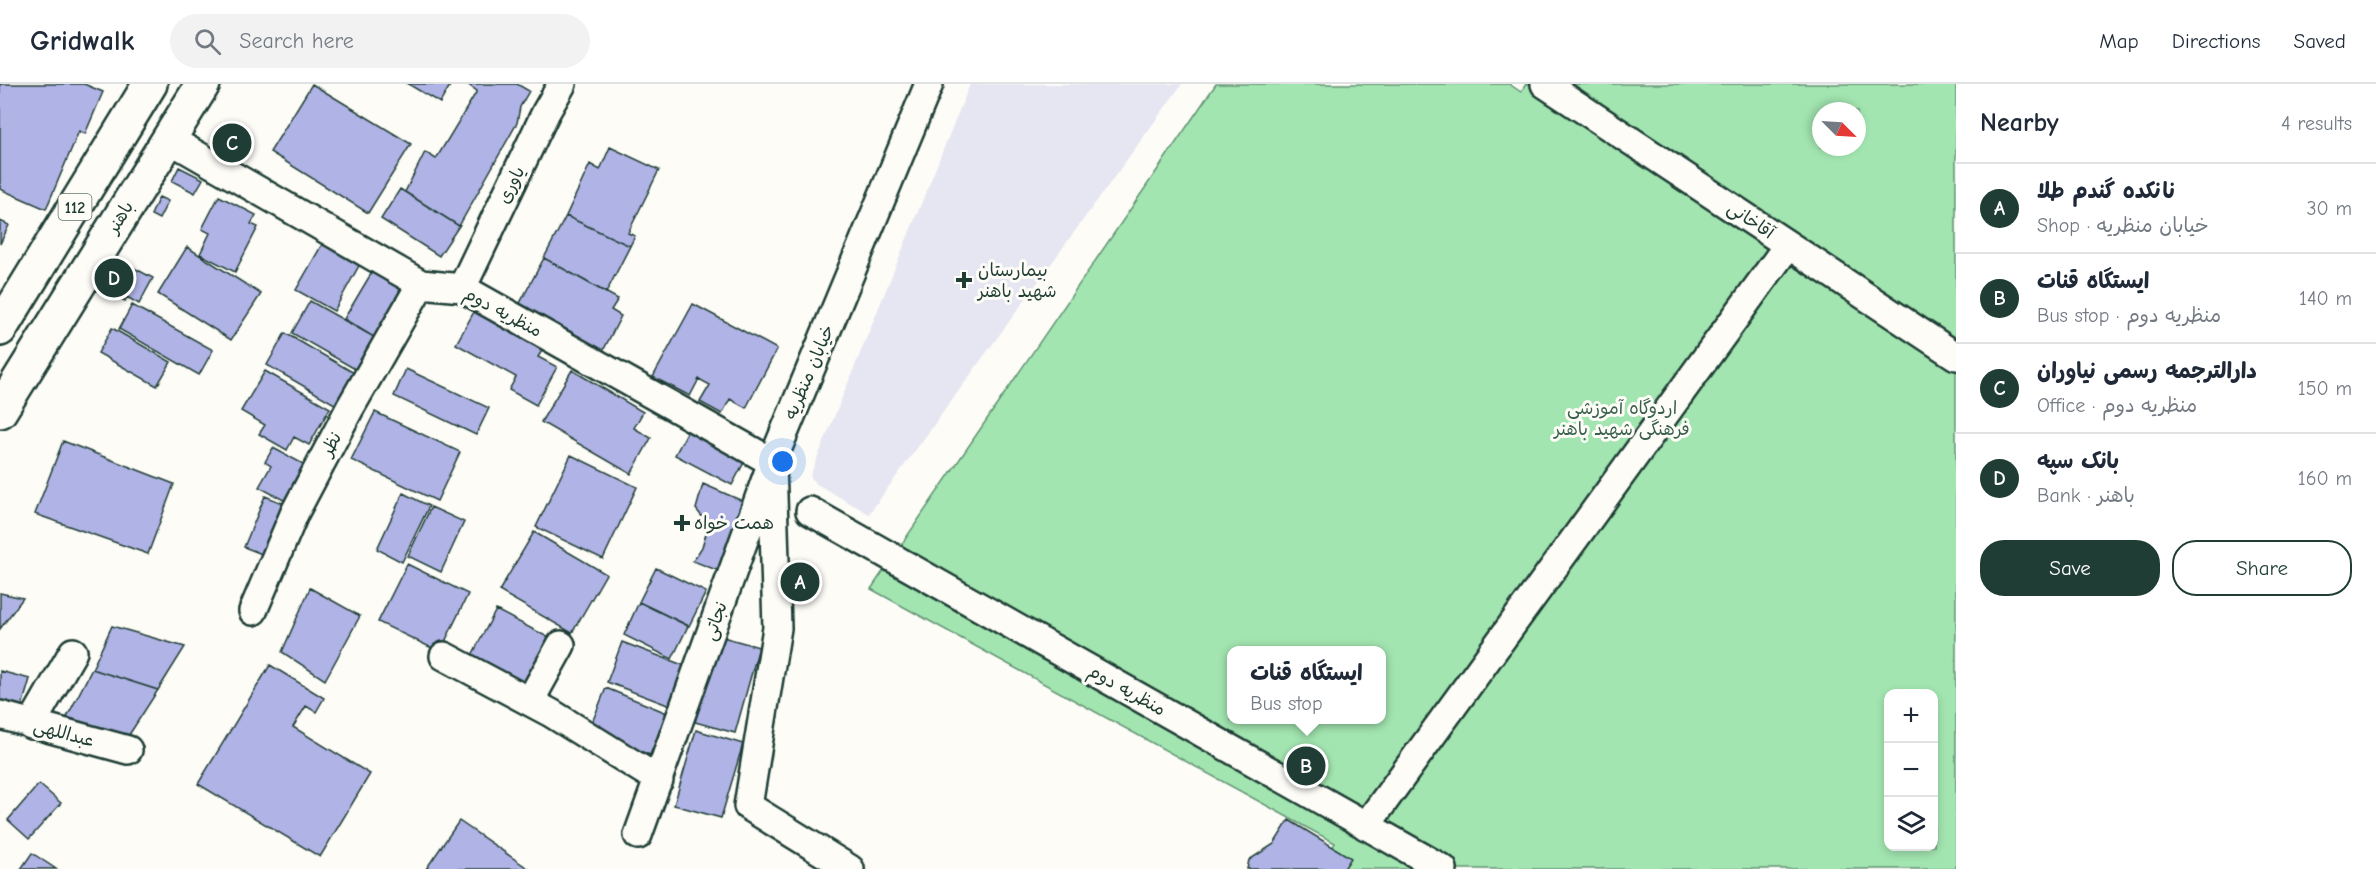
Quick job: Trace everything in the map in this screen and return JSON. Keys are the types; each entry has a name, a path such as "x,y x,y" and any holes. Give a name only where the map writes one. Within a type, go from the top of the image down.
{"main road":[{"name":"112","path":"0,329 150,84"},
{"name":"باهنر","path":"0,411 203,84"}],"street":[{"name":"یاوری","path":"462,288 546,112 562,84"},
{"name":"خیابان منظریه","path":"850,869 748,806 777,628 772,462 929,84"},
{"name":"آقاخانی","path":"1545,84 1956,356"},
{"name":"منظریه دوم","path":"169,139 420,284 462,288 772,462"},
{"path":"1366,826 1788,245"},
{"name":"نظر","path":"253,611 296,512 350,408 420,284"},
{"name":"نجاتی","path":"638,836 772,462"},
{"name":"منظریه دوم","path":"810,511 1443,869"},
{"path":"530,701 561,645"},
{"path":"31,725 73,652"},
{"path":"444,656 530,701 659,780"},
{"name":"عبداللهی","path":"2,720 31,725 128,750"}],"shaded area":[{"name":"بیمارستان شهید باهنر","path":"970,84 1182,84 869,514 815,483 810,476"}],"green space":[{"name":"اردوگاه آموزشی فرهنگی شهید باهنر","path":"1216,84 1509,84 1521,92 1526,84 1956,84 1956,869 1320,869 1335,843 871,589"}],"building":[{"path":"0,84 84,84 103,92 85,134 79,131 46,209 0,189"},
{"path":"312,84 411,144 368,213 270,152"},
{"path":"408,84 451,84 440,103"},
{"path":"467,84 517,84 529,91 520,107 517,123 459,226 405,192 425,152 436,159 477,91"},
{"path":"610,147 659,170 628,233 635,236 630,246 566,216 590,164 600,170"},
{"path":"179,167 203,179 195,193 172,181"},
{"path":"400,189 459,226 439,256 381,219"},
{"path":"219,196 256,215 251,224 258,227 235,272 200,254 210,233 202,229"},
{"path":"159,197 168,201 159,219 151,215"},
{"path":"566,216 630,246 606,293 544,258"},
{"path":"0,221 9,225 0,244"},
{"path":"324,241 361,262 334,311 296,290"},
{"path":"187,247 261,294 231,340 158,294"},
{"path":"544,258 618,299 611,310 621,316 603,351 519,305"},
{"path":"121,261 153,278 139,304 127,297 125,301 104,290"},
{"path":"372,272 410,295 377,339 344,319"},
{"path":"310,301 381,341 362,373 292,333"},
{"path":"479,303 548,341 538,357 557,367 536,405 509,390 516,377 456,344"},
{"path":"693,304 777,349 746,408 730,399 722,414 700,402 710,385 699,379 690,396 653,377"},
{"path":"132,305 213,350 199,375 119,329"},
{"path":"112,328 171,362 157,386 98,353"},
{"path":"285,333 356,374 338,406 267,365"},
{"path":"406,369 489,408 476,435 394,396"},
{"path":"572,370 643,412 634,428 651,438 631,474 541,422"},
{"path":"265,371 330,408 309,445 294,437 287,450 259,434 265,425 241,411"},
{"path":"375,412 460,452 437,501 351,460"},
{"path":"692,423 749,453 732,485 675,455"},
{"path":"63,441 174,484 148,554 35,514"},
{"path":"273,448 311,468 293,505 259,487 271,466 265,462"},
{"path":"571,455 637,487 603,559 536,527"},
{"path":"703,484 754,506 732,576 693,561 702,547 706,534 704,519 696,509"},
{"path":"403,493 429,506 402,562 377,549"},
{"path":"265,496 292,507 272,558 244,547"},
{"path":"431,507 464,522 441,572 408,556"},
{"path":"534,532 606,574 572,633 499,591"},
{"path":"407,564 468,594 440,652 378,622"},
{"path":"656,568 706,592 689,626 639,602"},
{"path":"310,588 360,616 325,680 282,652"},
{"path":"0,593 23,598 0,629"},
{"path":"639,602 688,626 672,659 624,635"},
{"path":"496,610 559,643 532,692 470,659"},
{"path":"112,626 185,647 158,690 92,669"},
{"path":"719,636 759,647 735,733 695,722"},
{"path":"622,642 688,667 673,707 607,682"},
{"path":"270,665 324,698 316,712 306,706 293,727 370,774 320,857 198,784"},
{"path":"92,669 158,690 127,738 67,717"},
{"path":"0,671 30,679 20,713 0,707"},
{"path":"606,688 667,713 650,755 589,730"},
{"path":"696,730 743,744 721,818 674,805"},
{"path":"39,784 61,803 29,839 8,820"},
{"path":"1289,820 1351,858 1344,869 1247,869 1249,860 1274,844"},
{"path":"459,821 529,869 426,869"},
{"path":"32,853 56,869 21,869"}],"place":[{"name":"دارالترجمه رسمی نیاوران","path":"232,143"},
{"name":"بانک سپه","path":"114,278"},
{"name":"بیمارستان شهید باهنر","path":"964,280"},
{"name":"همت خواه","path":"682,523"},
{"name":"نانکده گندم طلا","path":"800,582"},
{"name":"ایستگاه قنات","path":"1306,766"}]}
